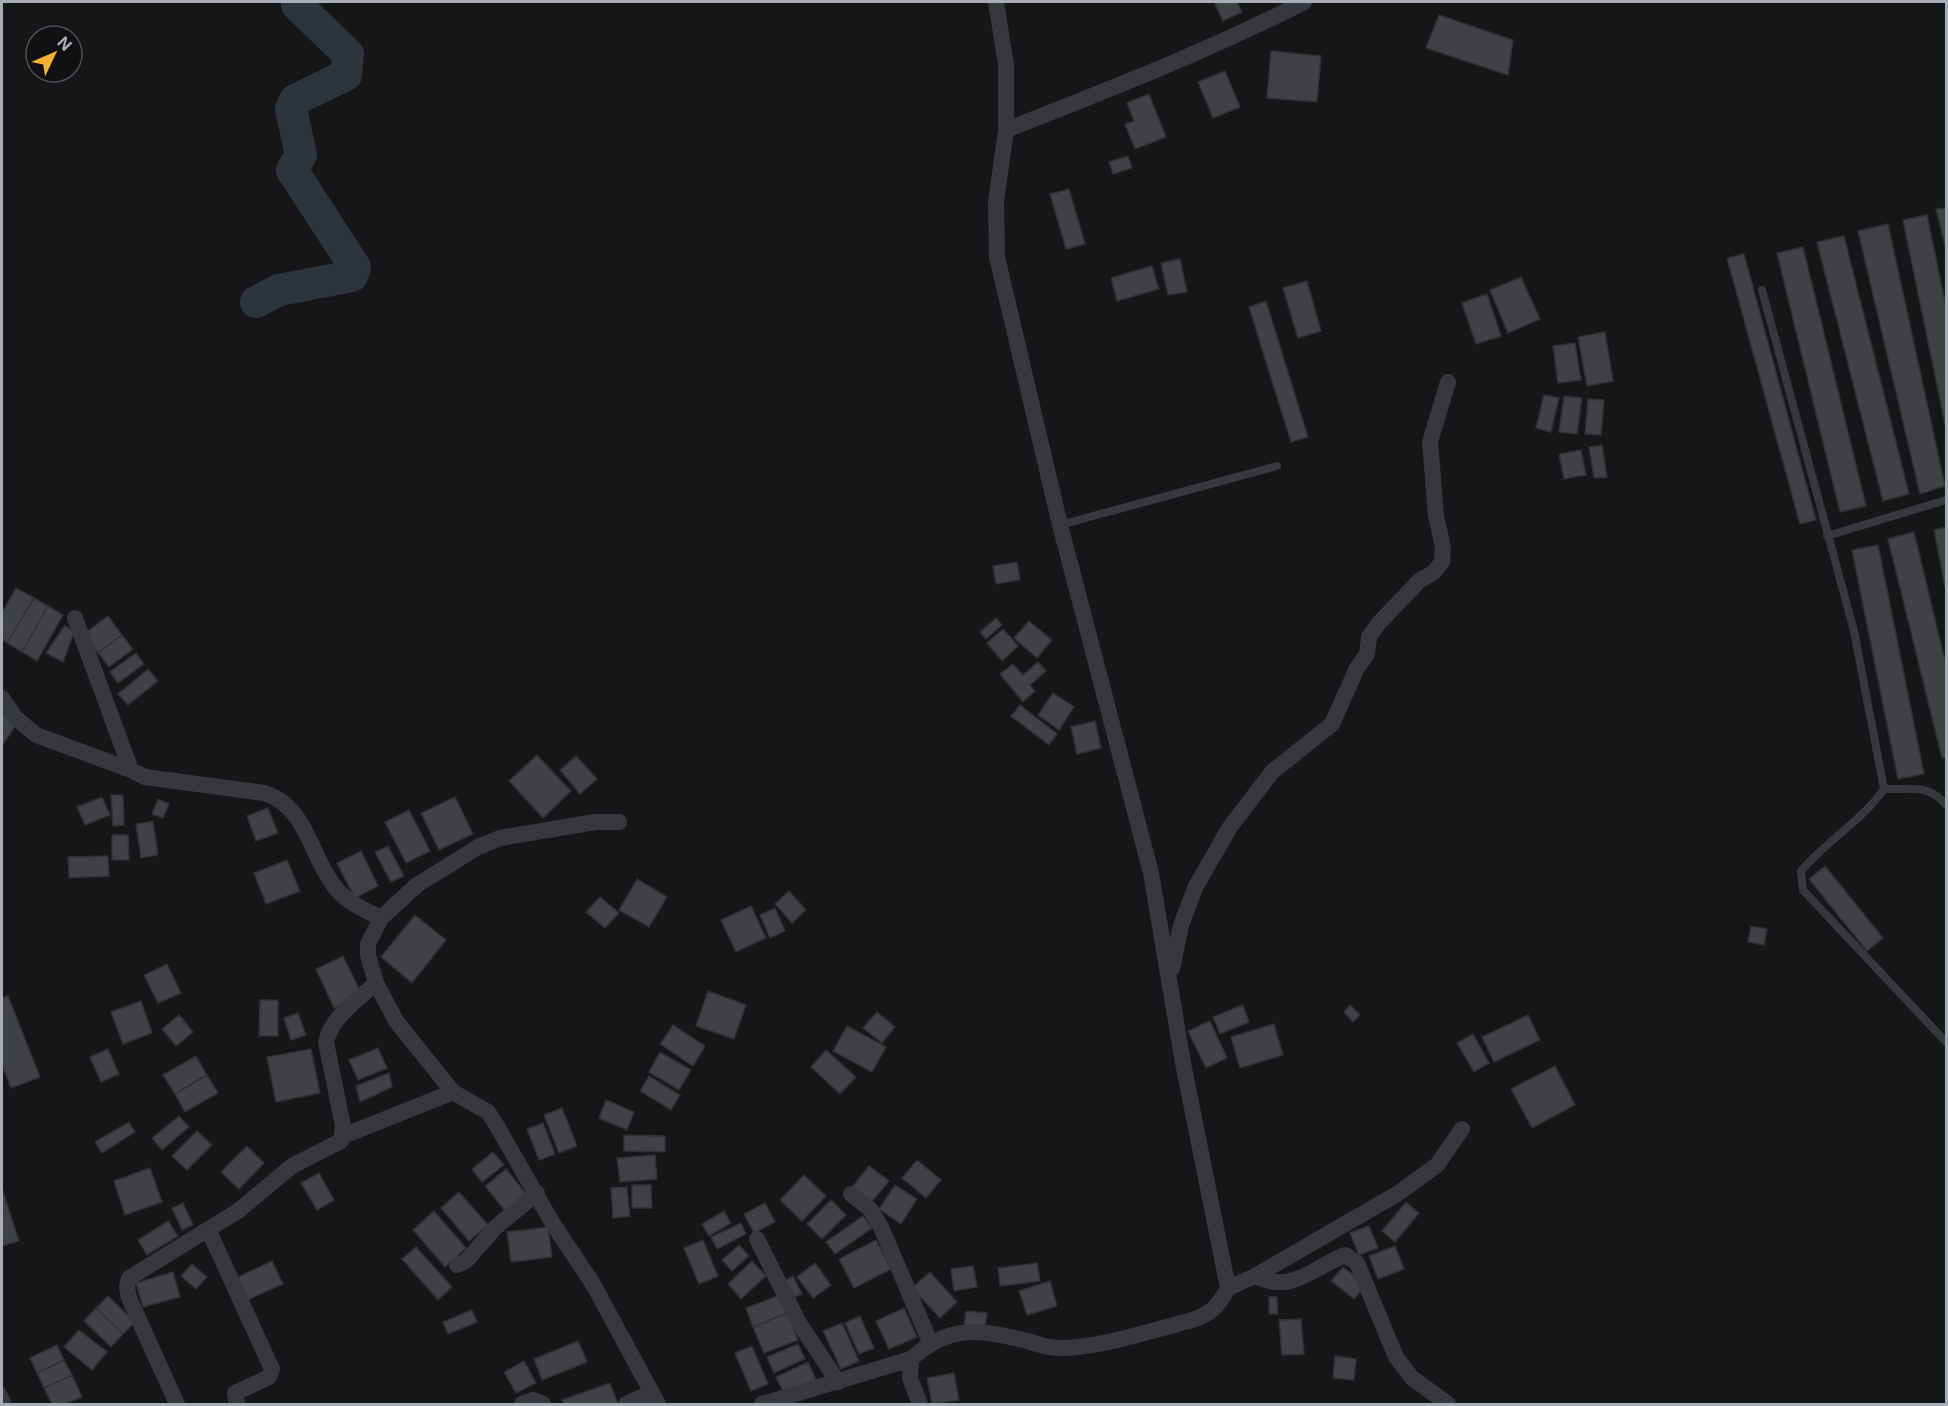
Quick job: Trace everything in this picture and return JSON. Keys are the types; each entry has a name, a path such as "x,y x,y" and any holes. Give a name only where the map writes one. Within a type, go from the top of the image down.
{"street":[{"path":"996,2 1006,65 1006,130 996,202 997,257 1060,525 1151,873 1183,1063 1228,1288"},
{"path":"1006,130 1241,34 1304,2"},
{"path":"1170,980 1181,925 1192,896 1230,827 1272,772 1332,724 1357,668 1367,654 1369,637 1378,624 1420,580 1433,573 1442,562 1443,547 1436,516 1430,442 1448,382"},
{"path":"75,618 131,770"},
{"path":"2,698 16,718 36,735 146,777 264,793 278,799 302,824 335,887 358,907 381,918"},
{"path":"619,822 596,822 500,838 478,847 417,885 381,918 368,944 368,955 376,983 396,1021 453,1092 488,1112 553,1224 592,1284 654,1399 626,1404"},
{"path":"343,1136 326,1042 338,1018 376,983"},
{"path":"177,1404 129,1298 127,1284 131,1276 238,1211 292,1166 337,1144 343,1136 453,1092"},
{"path":"762,1404 911,1359 930,1342 955,1334 981,1331 1056,1348 1080,1347 1207,1316 1219,1305 1228,1288 1255,1276 1397,1194 1437,1165 1462,1129"},
{"path":"457,1265 466,1261 496,1227 537,1193"},
{"path":"851,1194 870,1209 881,1227 930,1342"},
{"path":"208,1229 272,1370 269,1377 235,1394 237,1404"},
{"path":"757,1239 799,1323 838,1382"},
{"path":"1255,1276 1271,1283 1288,1284 1345,1255 1357,1263 1396,1357 1412,1378 1448,1404"},
{"path":"911,1359 910,1378 920,1404"},
{"path":"522,1404 534,1400 543,1404"}],"lane":[{"path":"1762,290 1854,631 1884,789 1874,804 1816,853 1801,872 1803,890 1947,1042"},
{"path":"1060,525 1277,466"},
{"path":"1827,536 1947,500"},
{"path":"1884,789 1929,790 1936,792 1947,805"},
{"path":"2,1391 8,1404"}],"building":[{"path":"1214,2 1237,2 1242,12 1223,21"},
{"path":"1439,15 1513,40 1508,75 1426,48"},
{"path":"1271,51 1321,56 1317,102 1267,98"},
{"path":"1225,71 1240,107 1213,118 1198,82"},
{"path":"1149,94 1166,137 1135,149 1125,124 1134,121 1127,103"},
{"path":"1128,156 1132,168 1113,174 1109,162"},
{"path":"1069,189 1085,244 1066,249 1050,194"},
{"path":"1946,208 1946,250 1936,209"},
{"path":"1927,215 1946,307 1946,429 1903,220"},
{"path":"1888,224 1945,486 1920,494 1858,231"},
{"path":"1844,236 1909,494 1883,501 1817,242"},
{"path":"1803,247 1866,506 1840,512 1777,253"},
{"path":"1744,254 1816,520 1800,524 1727,258"},
{"path":"1180,259 1187,292 1168,295 1161,263"},
{"path":"1152,266 1159,289 1117,301 1111,278"},
{"path":"1521,277 1540,319 1508,333 1490,290"},
{"path":"1307,281 1321,331 1298,338 1283,288"},
{"path":"1487,294 1501,336 1476,344 1462,303"},
{"path":"1266,301 1308,437 1291,442 1249,307"},
{"path":"1605,332 1613,381 1587,386 1578,337"},
{"path":"1575,343 1581,380 1558,383 1553,346"},
{"path":"1544,395 1559,398 1551,432 1536,428"},
{"path":"1564,396 1582,398 1577,434 1559,432"},
{"path":"1588,399 1604,400 1601,435 1585,434"},
{"path":"1602,445 1607,477 1594,478 1589,447"},
{"path":"1581,450 1586,475 1564,479 1559,454"},
{"path":"1946,527 1946,592 1934,530"},
{"path":"1914,532 1946,665 1946,757 1942,758 1888,539"},
{"path":"1878,545 1924,774 1898,779 1852,550"},
{"path":"1017,562 1020,580 996,584 993,566"},
{"path":"16,588 34,598 7,643 2,640 2,613"},
{"path":"34,598 48,606 22,652 7,643"},
{"path":"48,606 63,615 37,661 22,652"},
{"path":"108,616 122,635 98,653 84,634"},
{"path":"996,618 1002,625 986,639 980,632"},
{"path":"1029,621 1052,640 1037,658 1014,638"},
{"path":"65,625 74,632 63,662 46,653"},
{"path":"1003,629 1018,646 1002,661 987,643"},
{"path":"122,635 133,649 109,667 98,653"},
{"path":"136,653 144,664 118,683 110,672"},
{"path":"1038,662 1046,671 1030,685 1035,691 1023,702 1000,674 1013,664 1023,675"},
{"path":"148,669 158,681 128,705 118,694"},
{"path":"1053,693 1074,707 1059,730 1038,715"},
{"path":"1020,705 1057,734 1049,745 1011,716"},
{"path":"2,713 17,723 2,746"},
{"path":"1095,721 1101,748 1077,754 1071,727"},
{"path":"537,755 571,791 543,818 509,781"},
{"path":"576,756 597,779 580,794 560,770"},
{"path":"111,795 123,795 124,825 113,826"},
{"path":"102,797 110,815 85,825 77,807"},
{"path":"455,797 473,834 439,850 421,813"},
{"path":"158,799 169,804 163,818 152,814"},
{"path":"268,808 278,833 256,841 247,816"},
{"path":"409,810 430,851 406,863 385,822"},
{"path":"153,821 158,855 141,858 136,824"},
{"path":"112,835 128,835 129,860 112,860"},
{"path":"388,846 404,876 391,882 375,852"},
{"path":"361,851 378,886 355,898 337,863"},
{"path":"108,856 109,876 69,878 68,857"},
{"path":"287,860 300,891 266,904 254,873"},
{"path":"1825,866 1883,938 1867,951 1809,879"},
{"path":"637,879 667,897 649,927 619,910"},
{"path":"789,891 806,910 792,923 775,904"},
{"path":"600,897 619,913 605,928 586,912"},
{"path":"751,906 766,938 736,952 721,920"},
{"path":"775,908 785,931 770,938 760,915"},
{"path":"415,915 446,940 412,983 381,957"},
{"path":"1751,926 1767,929 1764,945 1748,942"},
{"path":"343,956 362,995 334,1008 316,969"},
{"path":"167,964 181,993 158,1003 144,975"},
{"path":"708,991 746,1005 734,1039 696,1026"},
{"path":"8,996 40,1077 11,1088 2,1065 2,998"},
{"path":"260,1000 278,1000 278,1036 259,1036"},
{"path":"141,1001 152,1033 123,1044 111,1012"},
{"path":"1243,1005 1249,1022 1220,1034 1213,1017"},
{"path":"1350,1005 1360,1015 1353,1022 1344,1012"},
{"path":"877,1012 895,1027 882,1043 863,1028"},
{"path":"298,1013 306,1035 291,1040 284,1018"},
{"path":"179,1015 193,1032 176,1046 162,1029"},
{"path":"1528,1015 1540,1040 1494,1062 1482,1037"},
{"path":"1210,1021 1227,1058 1206,1068 1188,1031"},
{"path":"1274,1024 1283,1055 1240,1068 1231,1037"},
{"path":"673,1025 705,1046 693,1066 660,1044"},
{"path":"847,1026 886,1047 872,1072 833,1051"},
{"path":"1473,1034 1489,1063 1474,1072 1457,1043"},
{"path":"378,1048 387,1068 358,1080 349,1060"},
{"path":"108,1049 119,1074 101,1082 90,1057"},
{"path":"311,1049 320,1093 276,1102 267,1057"},
{"path":"826,1050 856,1077 840,1094 811,1067"},
{"path":"660,1052 691,1070 679,1090 649,1072"},
{"path":"196,1056 207,1075 175,1094 163,1075"},
{"path":"1555,1066 1575,1105 1532,1128 1511,1089"},
{"path":"389,1073 392,1087 360,1102 356,1086"},
{"path":"207,1075 218,1093 185,1112 175,1094"},
{"path":"649,1076 680,1095 671,1110 640,1091"},
{"path":"606,1100 634,1112 627,1130 599,1118"},
{"path":"562,1108 577,1146 559,1153 544,1115"},
{"path":"179,1116 189,1127 162,1150 152,1138"},
{"path":"129,1122 135,1132 102,1153 95,1142"},
{"path":"543,1123 555,1154 539,1160 527,1129"},
{"path":"197,1131 212,1145 187,1170 172,1156"},
{"path":"624,1135 665,1136 665,1152 624,1151"},
{"path":"247,1146 264,1163 239,1189 221,1172"},
{"path":"493,1152 504,1165 482,1182 472,1169"},
{"path":"655,1155 657,1179 620,1182 617,1158"},
{"path":"917,1160 941,1180 926,1198 902,1178"},
{"path":"869,1166 889,1181 869,1205 850,1190"},
{"path":"150,1168 162,1202 125,1215 114,1181"},
{"path":"506,1169 527,1195 506,1212 485,1186"},
{"path":"319,1173 334,1200 317,1210 301,1183"},
{"path":"804,1175 826,1196 802,1221 780,1200"},
{"path":"632,1185 651,1185 652,1208 632,1208"},
{"path":"895,1185 917,1199 901,1224 879,1209"},
{"path":"627,1187 630,1216 613,1218 611,1188"},
{"path":"2,1188 19,1241 2,1246"},
{"path":"459,1192 488,1225 469,1241 441,1208"},
{"path":"831,1200 846,1215 822,1239 807,1224"},
{"path":"1406,1202 1419,1213 1395,1242 1382,1231"},
{"path":"183,1203 193,1225 182,1230 172,1208"},
{"path":"765,1203 775,1222 754,1233 744,1214"},
{"path":"434,1211 466,1248 445,1267 413,1230"},
{"path":"724,1211 731,1223 709,1236 702,1224"},
{"path":"863,1216 872,1228 835,1254 826,1242"},
{"path":"168,1221 178,1236 147,1255 138,1240"},
{"path":"741,1223 746,1234 717,1249 711,1237"},
{"path":"1369,1226 1378,1248 1359,1255 1350,1233"},
{"path":"548,1227 552,1257 511,1262 507,1232"},
{"path":"703,1240 718,1276 699,1284 684,1248"},
{"path":"876,1240 891,1269 854,1288 839,1259"},
{"path":"739,1245 749,1256 732,1271 722,1260"},
{"path":"1395,1246 1404,1269 1378,1279 1369,1256"},
{"path":"416,1247 452,1287 438,1300 402,1259"},
{"path":"272,1261 283,1284 247,1300 236,1278"},
{"path":"752,1261 766,1276 741,1299 728,1284"},
{"path":"815,1263 831,1285 813,1298 797,1277"},
{"path":"1037,1263 1040,1281 1000,1286 998,1268"},
{"path":"192,1264 207,1277 196,1289 181,1276"},
{"path":"973,1266 977,1287 954,1291 951,1269"},
{"path":"1343,1267 1366,1285 1354,1299 1331,1281"},
{"path":"173,1272 180,1297 143,1307 136,1283"},
{"path":"930,1272 957,1302 940,1318 912,1288"},
{"path":"793,1276 802,1294 792,1298 784,1281"},
{"path":"1050,1281 1057,1306 1027,1315 1019,1291"},
{"path":"780,1295 787,1313 753,1327 746,1308"},
{"path":"108,1296 135,1322 123,1334 96,1308"},
{"path":"1269,1297 1277,1297 1278,1314 1269,1314"},
{"path":"96,1308 123,1334 111,1347 84,1321"},
{"path":"904,1308 917,1337 889,1349 876,1321"},
{"path":"472,1310 477,1322 448,1334 443,1322"},
{"path":"966,1311 987,1313 985,1329 964,1327"},
{"path":"787,1313 798,1340 764,1353 753,1327"},
{"path":"860,1316 874,1348 859,1354 845,1323"},
{"path":"1301,1319 1304,1354 1282,1355 1279,1320"},
{"path":"842,1323 859,1361 841,1369 823,1331"},
{"path":"79,1330 107,1352 92,1370 64,1347"},
{"path":"578,1341 587,1362 542,1380 534,1359"},
{"path":"798,1344 805,1359 774,1373 767,1357"},
{"path":"57,1345 64,1360 37,1373 30,1358"},
{"path":"752,1346 768,1384 751,1391 735,1353"},
{"path":"1335,1356 1356,1359 1354,1380 1333,1378"},
{"path":"64,1360 72,1375 44,1388 37,1373"},
{"path":"524,1361 536,1383 516,1393 504,1372"},
{"path":"808,1362 816,1380 785,1395 776,1377"},
{"path":"954,1373 959,1400 932,1404 927,1378"},
{"path":"72,1375 82,1397 65,1404 52,1404 44,1388"},
{"path":"610,1383 618,1404 564,1404 562,1400"}],"waterway":[{"path":"256,302 279,290 352,276 355,267 292,170 301,155 291,109 295,100 346,75 348,54 297,5 303,2"}]}
